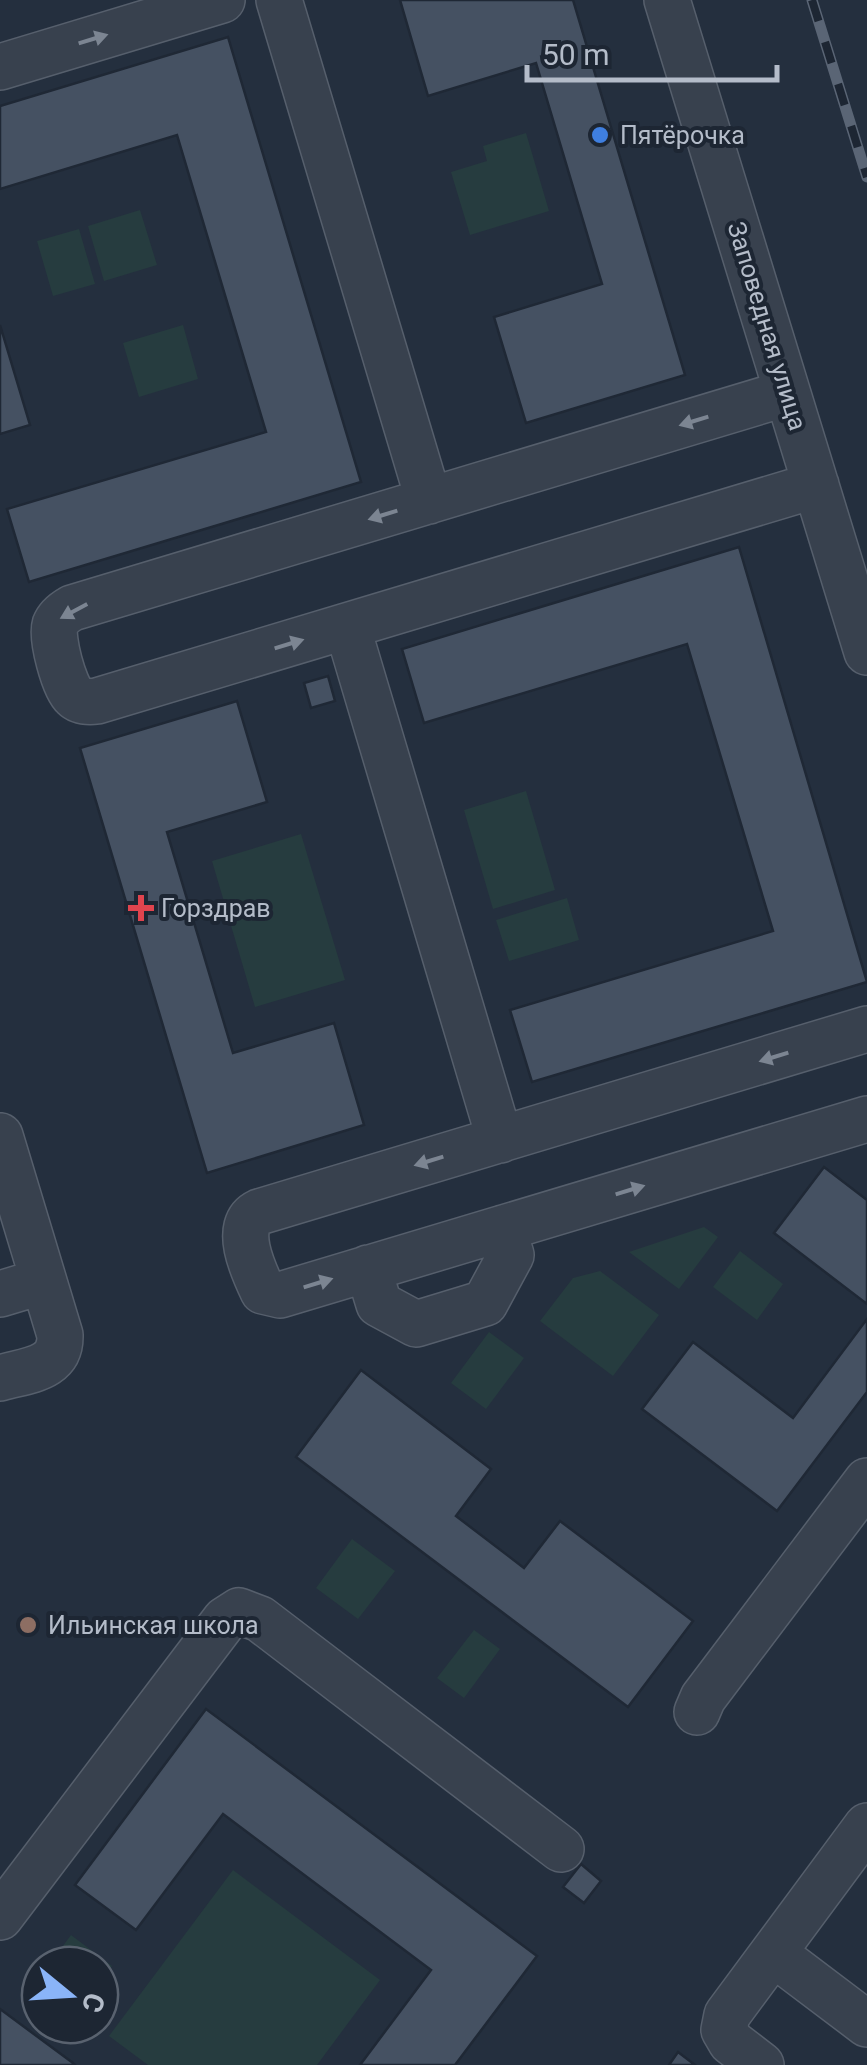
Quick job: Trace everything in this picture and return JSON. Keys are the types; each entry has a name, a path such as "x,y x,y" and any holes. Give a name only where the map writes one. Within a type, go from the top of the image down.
{"street":[{"path":"0,67 222,0"},
{"path":"280,0 429,501"},
{"name":"Заповедная улица","path":"667,0 867,652"},
{"path":"788,393 72,608 55,624 54,641 74,698 97,702 816,485"},
{"path":"346,626 500,1140"},
{"path":"867,1029 259,1212 250,1216 244,1226 259,1283 271,1295 867,1119"},
{"path":"0,1136 60,1336 60,1349 54,1360 0,1378"},
{"path":"368,1268 379,1304 416,1324 485,1304 511,1256 503,1228"},
{"path":"0,1294 44,1281"},
{"path":"696,1712 867,1481"},
{"path":"0,1917 225,1620 240,1611 252,1614 562,1849"},
{"path":"761,2065 731,2042 724,2030 727,2015 867,1826"},
{"path":"773,1953 867,2024"}],"green space":[{"path":"526,133 549,211 470,235 451,172 487,161 483,146"},
{"path":"140,210 157,265 104,281 88,226"},
{"path":"79,229 95,284 53,296 37,241"},
{"path":"183,325 198,379 139,397 123,343"},
{"path":"526,791 555,890 493,909 464,810"},
{"path":"301,834 345,980 255,1007 212,861"},
{"path":"567,898 579,940 509,961 496,920"},
{"path":"704,1227 718,1237 679,1289 629,1252"},
{"path":"740,1251 783,1284 757,1320 713,1287"},
{"path":"600,1271 659,1315 613,1376 540,1321 573,1278"},
{"path":"489,1332 524,1358 486,1409 451,1383"},
{"path":"352,1539 395,1571 358,1619 316,1588"},
{"path":"474,1630 500,1649 464,1698 437,1678"},
{"path":"233,1870 380,1980 317,2065 148,2065 120,2044 120,2021"},
{"path":"71,1935 84,1945 64,1945"}],"building":[{"path":"400,0 573,0 685,375 526,423 494,317 602,284 536,63 428,96"},
{"path":"228,37 361,482 29,582 7,509 266,432 177,135 0,189 0,106"},
{"path":"0,325 30,425 0,434"},
{"path":"739,547 867,982 532,1082 510,1010 773,931 687,644 424,723 402,649"},
{"path":"328,676 335,701 311,708 304,683"},
{"path":"237,701 267,802 167,832 233,1053 334,1023 364,1125 207,1173 80,748"},
{"path":"824,1167 867,1200 867,1304 774,1233"},
{"path":"867,1319 867,1392 777,1511 642,1409 693,1342 793,1418"},
{"path":"361,1370 491,1469 456,1516 524,1568 560,1521 693,1621 628,1707 296,1457"},
{"path":"206,1709 537,1956 455,2065 360,2065 431,1970 223,1814 136,1930 75,1885"},
{"path":"581,1864 601,1881 584,1903 563,1887"},
{"path":"0,2009 20,2024 20,2045 49,2045 75,2065 0,2065"},
{"path":"678,2052 695,2065 669,2065"}],"railway":[{"path":"812,0 867,177"}],"place":[{"name":"Пятёрочка","path":"600,135"},
{"name":"Горздрав","path":"141,908"},
{"name":"Ильинская школа","path":"28,1625"}]}
